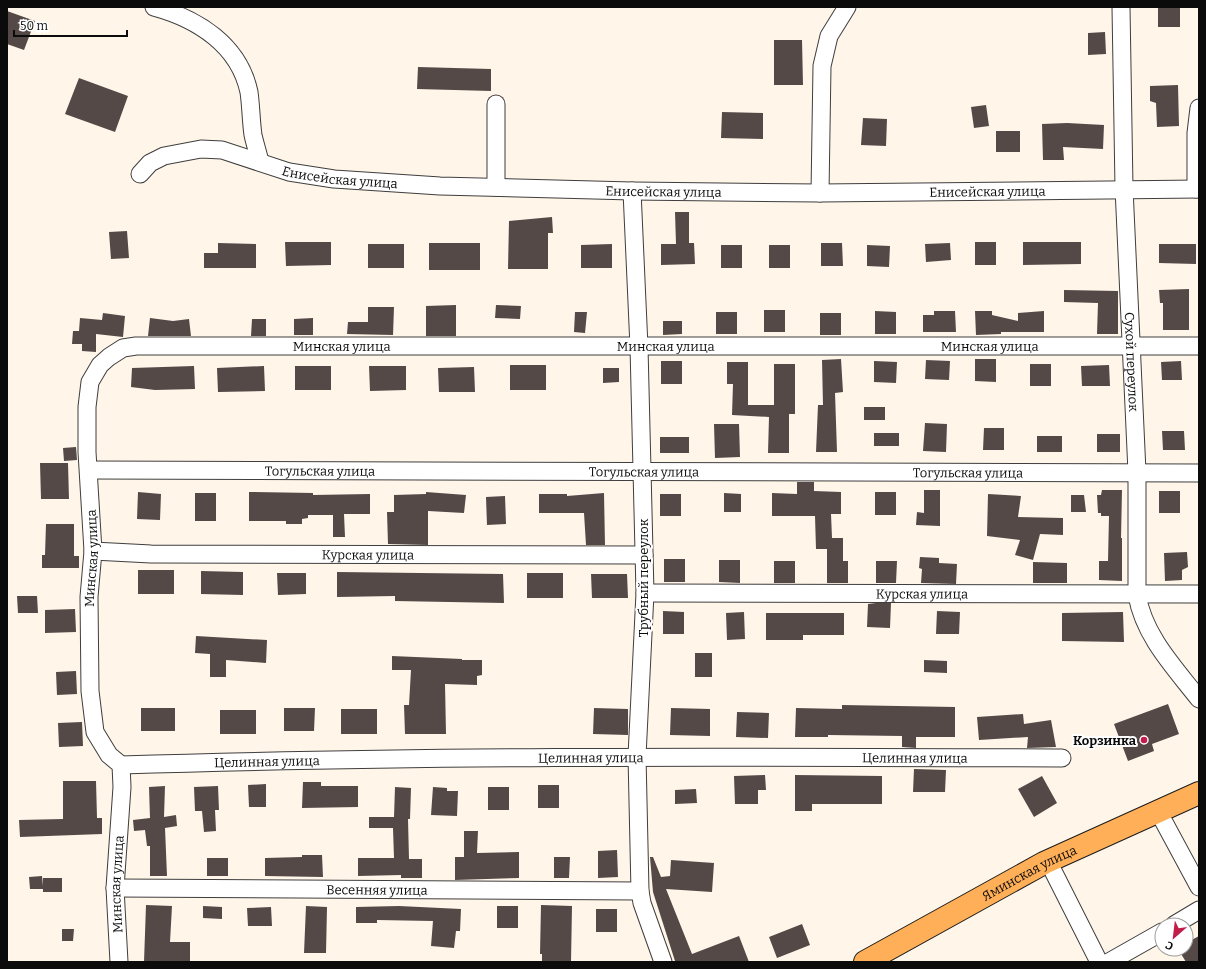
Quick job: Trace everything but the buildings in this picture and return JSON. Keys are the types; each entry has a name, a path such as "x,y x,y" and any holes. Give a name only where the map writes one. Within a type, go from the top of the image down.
{"main road":[{"name":"Яминская улица","path":"865,962 1048,861 1199,792"}],"street":[{"path":"154,7 190,20 206,30 229,49 236,59 248,91 254,136 260,162"},
{"path":"820,193 822,66 829,36 847,7"},
{"name":"Сухой переулок","path":"1121,7 1124,188 1136,472 1137,595 1139,606 1158,645 1199,699"},
{"path":"496,104 496,187"},
{"path":"1197,188 1196,132 1199,108"},
{"name":"Енисейская улица","path":"140,174 150,163 164,156 201,149 222,150 289,172 334,179 496,187 632,191 820,193 1197,188"},
{"name":"Трубный переулок","path":"632,191 639,347 644,555 644,593 637,756 640,891 642,903 663,962"},
{"name":"Минская улица","path":"119,962 115,888 122,787 121,765 109,755 95,732 91,704 89,597 93,551 87,452 87,407 90,382 94,374 108,357 123,348 136,346 1199,346"},
{"name":"Тогульская улица","path":"89,470 1199,473"},
{"name":"Курская улица","path":"93,551 151,554 644,555"},
{"name":"Курская улица","path":"644,593 1199,594"},
{"name":"Целинная улица","path":"121,765 384,758 637,756 1062,758"},
{"path":"1158,811 1199,887"},
{"path":"1048,861 1099,962"},
{"name":"Весенняя улица","path":"115,888 640,891"},
{"path":"1187,917 1199,910"},
{"path":"1109,962 1154,937"}],"place":[{"name":"Корзинка","path":"1144,740"}]}
